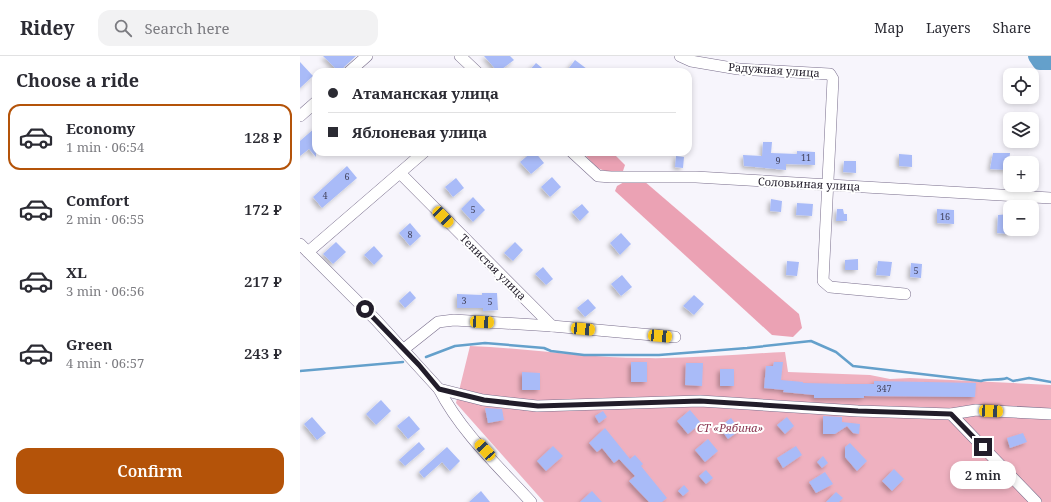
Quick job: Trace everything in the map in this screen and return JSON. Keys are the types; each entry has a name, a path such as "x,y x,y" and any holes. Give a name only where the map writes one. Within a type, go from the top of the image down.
{"street":[{"path":"354,68 367,56"},
{"path":"460,56 473,68"},
{"name":"Радужная улица","path":"680,56 691,60 738,69 830,74 833,79 827,185"},
{"path":"300,116 312,106"},
{"path":"308,252 419,156"},
{"name":"Соловьиная улица","path":"576,156 598,176 696,177 1051,198"},
{"name":"Тенистая улица","path":"400,173 552,326"},
{"path":"827,185 822,276 825,284 830,287 905,294"},
{"path":"300,244 419,365 439,389 448,406 531,502"},
{"path":"404,349 438,322 454,320 552,326 675,337"},
{"path":"439,389 484,400 538,406 700,401 858,411 951,414 976,410 1051,414"},
{"path":"951,414 1036,502"}],"green space":[{"name":"СТ «Рябина»","path":"470,346 621,358 696,357 785,352 788,372 870,375 890,379 910,378 1051,385 1051,502 544,502 456,403"}],"shaded area":[{"path":"586,156 616,156 625,165 623,171 606,171 595,165"},
{"path":"626,181 644,181 799,314 802,328 793,337 772,335 615,191 617,186"}],"building":[{"path":"323,56 356,56 344,68 335,68"},
{"path":"484,56 510,56 514,60 503,68 494,68"},
{"path":"575,60 586,68 569,68"},
{"path":"300,62 312,75 312,77 300,88"},
{"path":"536,63 542,68 532,68"},
{"path":"312,130 312,152 309,149 300,156 300,141"},
{"path":"763,142 772,142 771,153 797,154 797,151 815,152 815,165 786,164 786,170 744,166 743,155 762,156"},
{"path":"993,153 1010,153 1010,156 1003,156 1003,170 990,169"},
{"path":"899,154 912,155 912,167 899,166"},
{"path":"527,156 538,156 544,163 531,174 520,162"},
{"path":"676,156 684,157 683,168 675,167"},
{"path":"844,161 856,161 856,173 843,172"},
{"path":"347,166 357,178 322,208 313,197"},
{"path":"552,177 561,187 550,197 541,187"},
{"path":"456,178 464,188 453,197 445,187"},
{"path":"473,197 485,210 473,222 461,209"},
{"path":"771,199 782,201 781,212 770,211"},
{"path":"797,203 813,204 812,216 796,215"},
{"path":"582,204 589,212 580,221 572,212"},
{"path":"837,209 843,209 844,214 847,214 847,221 836,221"},
{"path":"937,209 954,210 954,224 937,223"},
{"path":"998,215 1003,215 1003,233 997,233"},
{"path":"410,223 421,236 410,246 399,233"},
{"path":"621,233 631,244 620,255 610,243"},
{"path":"336,242 346,252 333,264 323,254"},
{"path":"515,242 523,250 513,261 504,253"},
{"path":"374,246 383,256 374,265 364,255"},
{"path":"858,259 858,270 845,270 845,260"},
{"path":"787,261 799,262 797,276 786,275"},
{"path":"878,261 892,262 890,276 876,275"},
{"path":"911,263 922,264 921,278 910,277"},
{"path":"543,267 553,279 546,285 535,274"},
{"path":"622,275 632,287 621,296 611,284"},
{"path":"410,291 416,298 405,308 399,301"},
{"path":"482,293 497,293 498,310 483,311 483,308 457,308 457,294 482,295"},
{"path":"694,295 704,304 694,315 683,306"},
{"path":"588,299 596,308 585,317 577,308"},
{"path":"631,362 647,362 647,382 631,382"},
{"path":"774,362 783,362 781,380 803,383 846,384 874,384 874,381 976,383 975,397 864,396 864,398 814,398 814,395 783,392 784,390 764,388 766,366 773,366"},
{"path":"686,363 703,363 702,386 685,385"},
{"path":"720,369 734,369 734,386 720,386"},
{"path":"522,372 540,373 540,390 522,390"},
{"path":"381,400 391,411 376,425 366,414"},
{"path":"485,408 502,409 504,420 488,423"},
{"path":"690,410 701,423 688,434 677,421"},
{"path":"603,411 607,417 599,423 595,416"},
{"path":"409,416 420,429 408,439 397,426"},
{"path":"823,416 842,417 842,422 860,424 859,434 853,433 847,426 835,434 823,434"},
{"path":"312,417 326,433 317,440 304,424"},
{"path":"787,417 794,426 785,434 777,425"},
{"path":"731,418 740,430 728,439 719,427"},
{"path":"605,428 630,459 635,455 643,464 641,466 667,498 662,502 649,502 629,481 635,476 619,459 614,463 602,448 597,452 589,443"},
{"path":"1023,433 1027,442 1010,448 1007,438"},
{"path":"708,439 718,451 705,462 695,450"},
{"path":"419,442 425,449 405,466 399,460"},
{"path":"850,443 867,461 857,471 845,457 845,447"},
{"path":"553,446 563,456 546,471 537,461"},
{"path":"796,446 802,455 783,468 777,458"},
{"path":"447,447 460,461 450,471 442,462 424,478 419,472"},
{"path":"823,456 828,463 822,468 817,462"},
{"path":"894,469 904,479 892,491 882,481"},
{"path":"706,470 713,478 706,484 699,476"},
{"path":"825,472 833,484 816,493 809,482"},
{"path":"684,485 689,491 683,496 678,491"},
{"path":"481,491 490,502 469,502"},
{"path":"592,491 602,502 580,502"},
{"path":"836,492 843,498 839,502 826,502"}],"waterway":[{"path":"1036,56 1040,62 1051,62"},
{"path":"426,357 455,346 485,343 544,348 551,351 584,355 659,355 811,341 836,352 853,366 981,381 1007,378 1013,381 1029,378 1051,382"},
{"path":"300,371 403,362"}],"route":[{"path":"365,309 419,365 439,389 484,400 538,406 700,401 858,411 951,414 983,447"}]}
